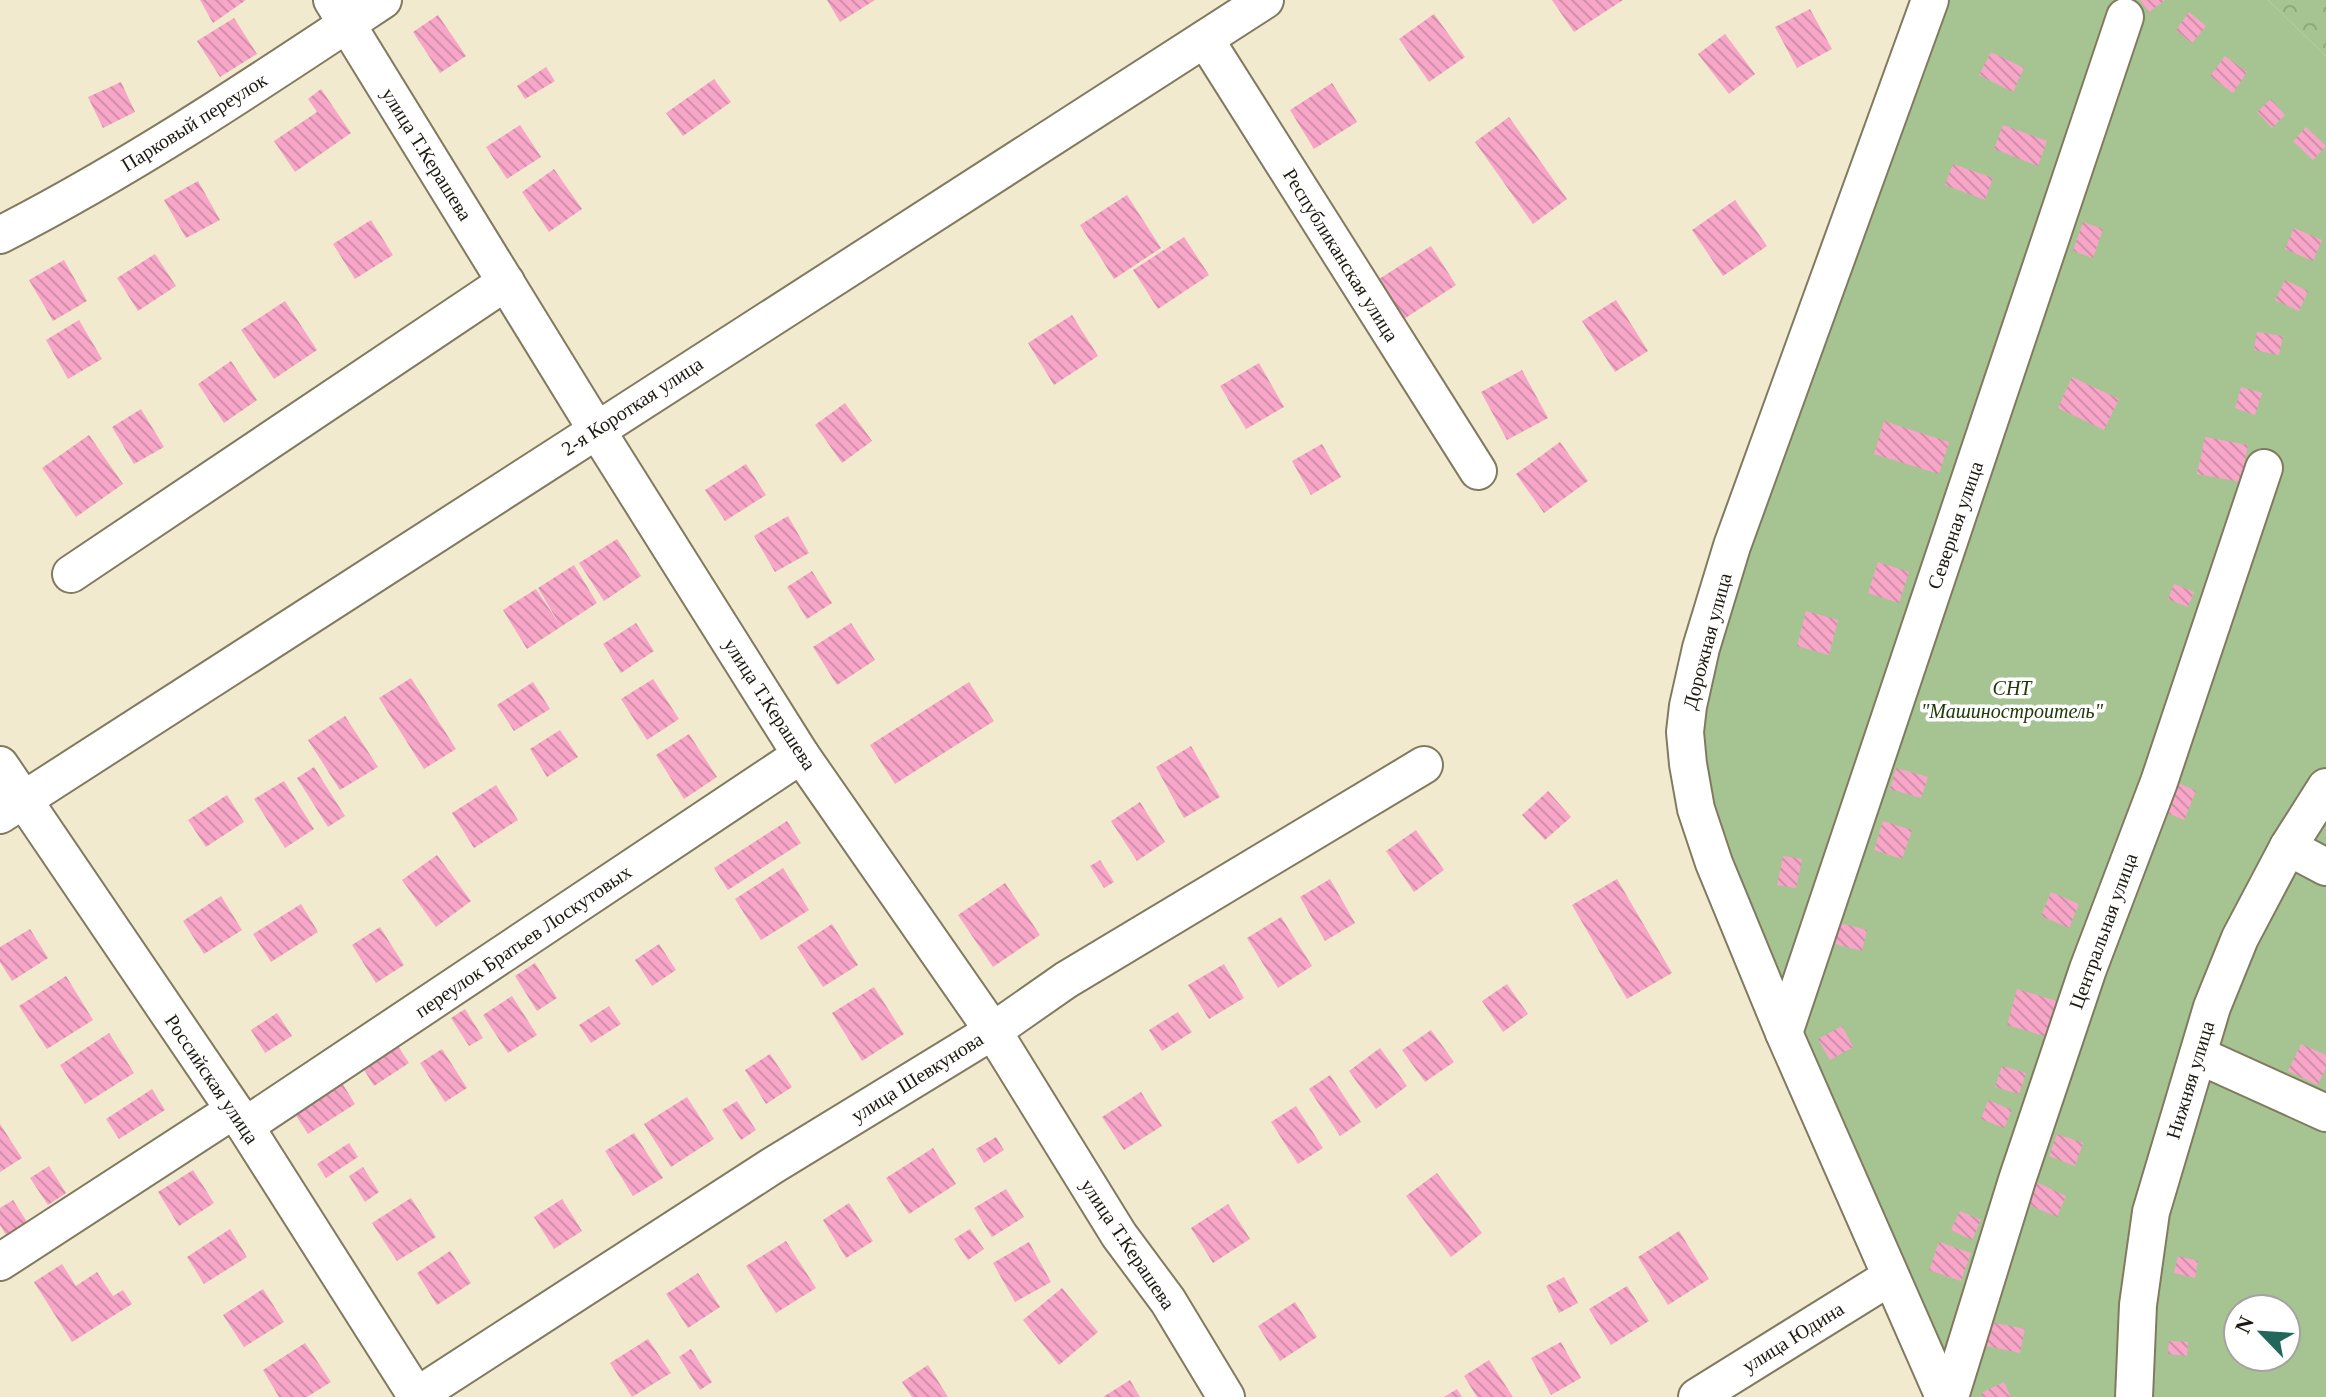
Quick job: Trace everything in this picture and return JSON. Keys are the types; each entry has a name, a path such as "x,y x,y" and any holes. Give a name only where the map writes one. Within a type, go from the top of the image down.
{"street":[{"name":"Парковый переулок","path":"0,235 73,197 340,12 383,0"},
{"name":"2-я Короткая улица","path":"12,808 1265,0"},
{"name":"Дорожная улица","path":"1930,0 1732,546 1701,648 1685,732 1696,809 1714,863 1784,1033 1944,1397"},
{"name":"улица Т.Керашева","path":"340,12 801,755 993,1031 1119,1235 1168,1301 1226,1397"},
{"name":"Северная улица","path":"1784,1033 2125,17"},
{"name":"Республиканская улица","path":"1205,39 1478,471"},
{"path":"71,574 506,282"},
{"name":"Центральная улица","path":"1950,1397 2027,1150 2088,969 2159,782 2264,468"},
{"name":"переулок Братьев Лоскутовых","path":"0,1262 239,1118 801,755"},
{"name":"Российская улица","path":"0,765 12,808 239,1118 416,1397"},
{"name":"улица Шевкунова","path":"416,1397 772,1166 993,1031 1066,980 1424,765"},
{"name":"Нижняя улица","path":"2134,1397 2138,1305 2151,1212 2212,1007 2240,938 2288,847 2326,787"},
{"path":"2288,847 2326,867"},
{"path":"2198,1055 2326,1113"},
{"name":"улица Юдина","path":"1697,1397 1890,1277"}],"green space":[{"name":"СНТ \"Машиностроитель\"","path":"1930,0 2268,0 2326,56 2326,1397 1944,1397 1784,1033 1685,732"},
{"path":"2268,0 2326,0 2326,56"}],"building":[{"path":"200,0 246,0 213,23"},
{"path":"827,0 875,0 840,22"},
{"path":"1552,0 1623,0 1574,32"},
{"path":"2140,0 2165,0 2149,12"},
{"path":"1810,9 1832,49 1797,68 1775,27"},
{"path":"2189,12 2206,26 2192,43 2176,30"},
{"path":"1434,14 1465,57 1429,82 1399,39"},
{"path":"438,15 466,56 440,73 413,32"},
{"path":"234,18 257,54 220,77 197,41"},
{"path":"1725,34 1755,74 1729,94 1698,54"},
{"path":"1991,52 2024,68 2013,92 1979,75"},
{"path":"2225,56 2247,72 2233,93 2210,76"},
{"path":"546,67 555,81 525,99 517,86"},
{"path":"714,79 731,102 683,136 666,113"},
{"path":"121,82 135,112 103,128 88,97"},
{"path":"1332,83 1357,122 1314,149 1290,110"},
{"path":"321,89 351,133 295,172 274,141 317,112 308,99"},
{"path":"2271,99 2285,115 2272,128 2257,112"},
{"path":"1509,117 1567,199 1533,224 1475,142"},
{"path":"520,125 541,157 507,179 486,147"},
{"path":"2003,125 2047,141 2038,166 1994,149"},
{"path":"2306,127 2326,146 2313,160 2293,141"},
{"path":"1953,164 1993,178 1985,200 1945,185"},
{"path":"554,169 582,209 549,232 522,192"},
{"path":"198,181 220,220 186,238 164,200"},
{"path":"1127,195 1161,248 1114,279 1080,225"},
{"path":"1735,200 1767,246 1723,276 1692,230"},
{"path":"371,220 393,255 355,279 333,244"},
{"path":"2083,222 2103,229 2093,258 2073,251"},
{"path":"2294,228 2322,240 2313,261 2285,249"},
{"path":"1184,237 1209,275 1158,309 1133,270"},
{"path":"1431,246 1456,285 1404,319 1379,279"},
{"path":"155,254 176,286 138,311 117,278"},
{"path":"64,260 87,301 53,321 29,280"},
{"path":"2285,280 2308,291 2299,311 2275,300"},
{"path":"1616,300 1648,351 1615,372 1582,321"},
{"path":"285,301 317,350 274,379 241,330"},
{"path":"1072,315 1098,356 1054,385 1028,343"},
{"path":"79,320 102,359 68,379 46,340"},
{"path":"2257,332 2283,336 2279,355 2254,350"},
{"path":"231,361 257,400 224,423 198,384"},
{"path":"1259,363 1284,407 1246,429 1220,386"},
{"path":"1522,370 1548,418 1507,440 1481,392"},
{"path":"2072,377 2119,399 2104,430 2058,408"},
{"path":"2241,387 2262,393 2255,415 2235,408"},
{"path":"845,403 872,441 842,463 815,425"},
{"path":"141,409 164,447 134,464 112,427"},
{"path":"1884,421 1949,442 1939,474 1874,454"},
{"path":"89,435 123,484 76,517 42,468"},
{"path":"2205,437 2248,445 2241,482 2197,474"},
{"path":"1560,442 1588,481 1544,513 1516,474"},
{"path":"1322,444 1341,477 1311,495 1292,461"},
{"path":"746,464 766,495 725,521 705,490"},
{"path":"788,516 809,553 775,572 754,536"},
{"path":"617,539 641,576 604,601 579,563"},
{"path":"1878,562 1909,572 1899,603 1868,593"},
{"path":"574,565 597,603 527,649 503,610 536,589 560,625 538,588"},
{"path":"812,571 832,603 807,619 787,587"},
{"path":"2174,584 2194,592 2188,607 2168,599"},
{"path":"1806,611 1838,620 1829,655 1797,646"},
{"path":"636,623 654,651 621,673 603,644"},
{"path":"851,623 875,660 837,685 813,647"},
{"path":"411,678 456,749 424,769 379,698"},
{"path":"653,679 679,719 647,740 621,699"},
{"path":"533,682 550,709 514,731 497,705"},
{"path":"969,682 994,721 895,784 870,745"},
{"path":"345,716 378,767 340,790 308,740"},
{"path":"560,730 578,757 547,777 530,749"},
{"path":"689,734 717,777 684,799 656,755"},
{"path":"1191,746 1220,797 1184,818 1156,767"},
{"path":"314,767 345,816 328,827 297,778"},
{"path":"1896,768 1928,777 1921,798 1890,789"},
{"path":"284,781 314,829 285,848 254,799"},
{"path":"2176,782 2196,791 2184,820 2163,811"},
{"path":"496,785 518,820 474,848 452,813"},
{"path":"1548,791 1571,817 1545,840 1522,815"},
{"path":"227,795 244,822 206,847 188,820"},
{"path":"1140,802 1165,842 1137,861 1111,821"},
{"path":"787,821 801,843 728,890 714,868"},
{"path":"1883,821 1912,830 1902,859 1874,850"},
{"path":"1416,830 1444,870 1414,892 1386,851"},
{"path":"437,855 471,901 436,927 402,880"},
{"path":"1783,856 1802,859 1796,888 1777,885"},
{"path":"1100,860 1114,882 1104,888 1090,866"},
{"path":"783,868 809,910 761,940 735,899"},
{"path":"1330,879 1355,923 1325,941 1300,897"},
{"path":"1617,879 1672,973 1627,999 1572,905"},
{"path":"1005,883 1040,935 993,967 958,915"},
{"path":"2051,892 2079,904 2069,928 2041,916"},
{"path":"221,896 242,930 204,954 183,921"},
{"path":"301,904 318,932 271,962 253,934"},
{"path":"1281,917 1312,966 1278,988 1247,938"},
{"path":"1840,923 1867,930 1862,951 1835,944"},
{"path":"832,924 858,965 823,987 797,947"},
{"path":"380,927 404,965 376,983 352,945"},
{"path":"30,929 48,958 12,981 0,962 0,947"},
{"path":"659,944 676,970 652,986 635,960"},
{"path":"535,963 557,998 537,1011 515,976"},
{"path":"1224,964 1244,998 1209,1019 1188,985"},
{"path":"66,976 93,1020 47,1049 19,1006"},
{"path":"1507,984 1528,1014 1503,1032 1482,1001"},
{"path":"874,987 904,1034 862,1061 832,1013"},
{"path":"2017,989 2057,1001 2047,1037 2007,1025"},
{"path":"512,996 537,1035 508,1053 483,1015"},
{"path":"609,1006 621,1024 591,1043 579,1025"},
{"path":"465,1009 483,1038 469,1046 451,1018"},
{"path":"1178,1012 1192,1032 1162,1051 1149,1030"},
{"path":"277,1013 292,1036 265,1053 251,1030"},
{"path":"1842,1026 1853,1047 1830,1060 1818,1039"},
{"path":"1431,1030 1454,1062 1425,1082 1402,1050"},
{"path":"109,1033 134,1073 85,1104 60,1065"},
{"path":"396,1043 409,1063 374,1086 361,1065"},
{"path":"2301,1044 2326,1055 2326,1067 2318,1085 2288,1071"},
{"path":"1380,1048 1407,1086 1376,1109 1349,1071"},
{"path":"442,1049 467,1088 445,1102 420,1063"},
{"path":"770,1054 792,1087 766,1104 745,1070"},
{"path":"2002,1066 2026,1073 2019,1094 1995,1087"},
{"path":"1330,1075 1361,1122 1340,1136 1309,1089"},
{"path":"342,1083 355,1104 308,1134 295,1114"},
{"path":"152,1089 165,1110 119,1139 106,1119"},
{"path":"1141,1092 1162,1126 1124,1150 1102,1117"},
{"path":"687,1097 714,1139 671,1167 644,1124"},
{"path":"1988,1100 2012,1110 2004,1128 1981,1119"},
{"path":"737,1101 756,1130 741,1140 722,1110"},
{"path":"1296,1106 1323,1148 1298,1164 1271,1122"},
{"path":"0,1124 22,1158 0,1172"},
{"path":"634,1133 663,1178 633,1196 605,1151"},
{"path":"2057,1134 2083,1143 2075,1166 2049,1156"},
{"path":"996,1137 1004,1150 984,1163 976,1149"},
{"path":"349,1143 358,1157 326,1178 317,1164"},
{"path":"933,1148 956,1184 909,1214 886,1178"},
{"path":"49,1166 66,1193 48,1205 30,1178"},
{"path":"363,1167 379,1192 365,1202 349,1176"},
{"path":"193,1170 214,1203 179,1226 158,1192"},
{"path":"1437,1173 1482,1233 1451,1257 1406,1196"},
{"path":"2036,1182 2066,1196 2057,1217 2027,1204"},
{"path":"1006,1189 1024,1217 992,1237 974,1208"},
{"path":"411,1198 436,1237 397,1261 372,1223"},
{"path":"562,1199 582,1231 554,1249 534,1217"},
{"path":"13,1200 29,1225 8,1238 0,1225 0,1208"},
{"path":"849,1203 873,1241 846,1258 823,1220"},
{"path":"1228,1204 1250,1239 1213,1263 1191,1228"},
{"path":"1960,1211 1981,1220 1972,1240 1951,1230"},
{"path":"230,1229 247,1257 204,1284 187,1257"},
{"path":"970,1229 984,1249 968,1260 954,1239"},
{"path":"1679,1231 1709,1279 1668,1305 1638,1257"},
{"path":"786,1241 816,1288 776,1313 746,1266"},
{"path":"1029,1242 1051,1282 1015,1302 993,1263"},
{"path":"1939,1242 1971,1253 1961,1281 1929,1270"},
{"path":"450,1251 471,1283 437,1305 417,1273"},
{"path":"2178,1256 2198,1261 2195,1278 2174,1273"},
{"path":"62,1264 76,1286 97,1272 113,1296 123,1290 132,1304 72,1342 34,1282"},
{"path":"698,1273 720,1307 688,1328 666,1294"},
{"path":"1564,1277 1578,1303 1559,1313 1546,1286"},
{"path":"1627,1286 1649,1321 1611,1345 1589,1309"},
{"path":"1062,1288 1098,1332 1059,1365 1023,1320"},
{"path":"263,1289 284,1322 244,1347 223,1315"},
{"path":"1295,1302 1317,1337 1280,1361 1258,1326"},
{"path":"1990,1322 2025,1329 2020,1353 1986,1346"},
{"path":"648,1339 671,1373 632,1397 610,1363"},
{"path":"2169,1341 2188,1342 2187,1356 2168,1354"},
{"path":"1561,1342 1581,1378 1551,1395 1531,1358"},
{"path":"305,1343 331,1382 307,1397 279,1397 263,1370"},
{"path":"691,1349 712,1382 700,1390 679,1357"},
{"path":"1489,1360 1513,1397 1477,1397 1464,1376"},
{"path":"928,1365 948,1397 912,1397 902,1382"},
{"path":"1130,1380 1140,1397 1103,1397"},
{"path":"2004,1382 2011,1397 1983,1397 1981,1393"},
{"path":"1457,1389 1462,1397 1444,1397"}]}
